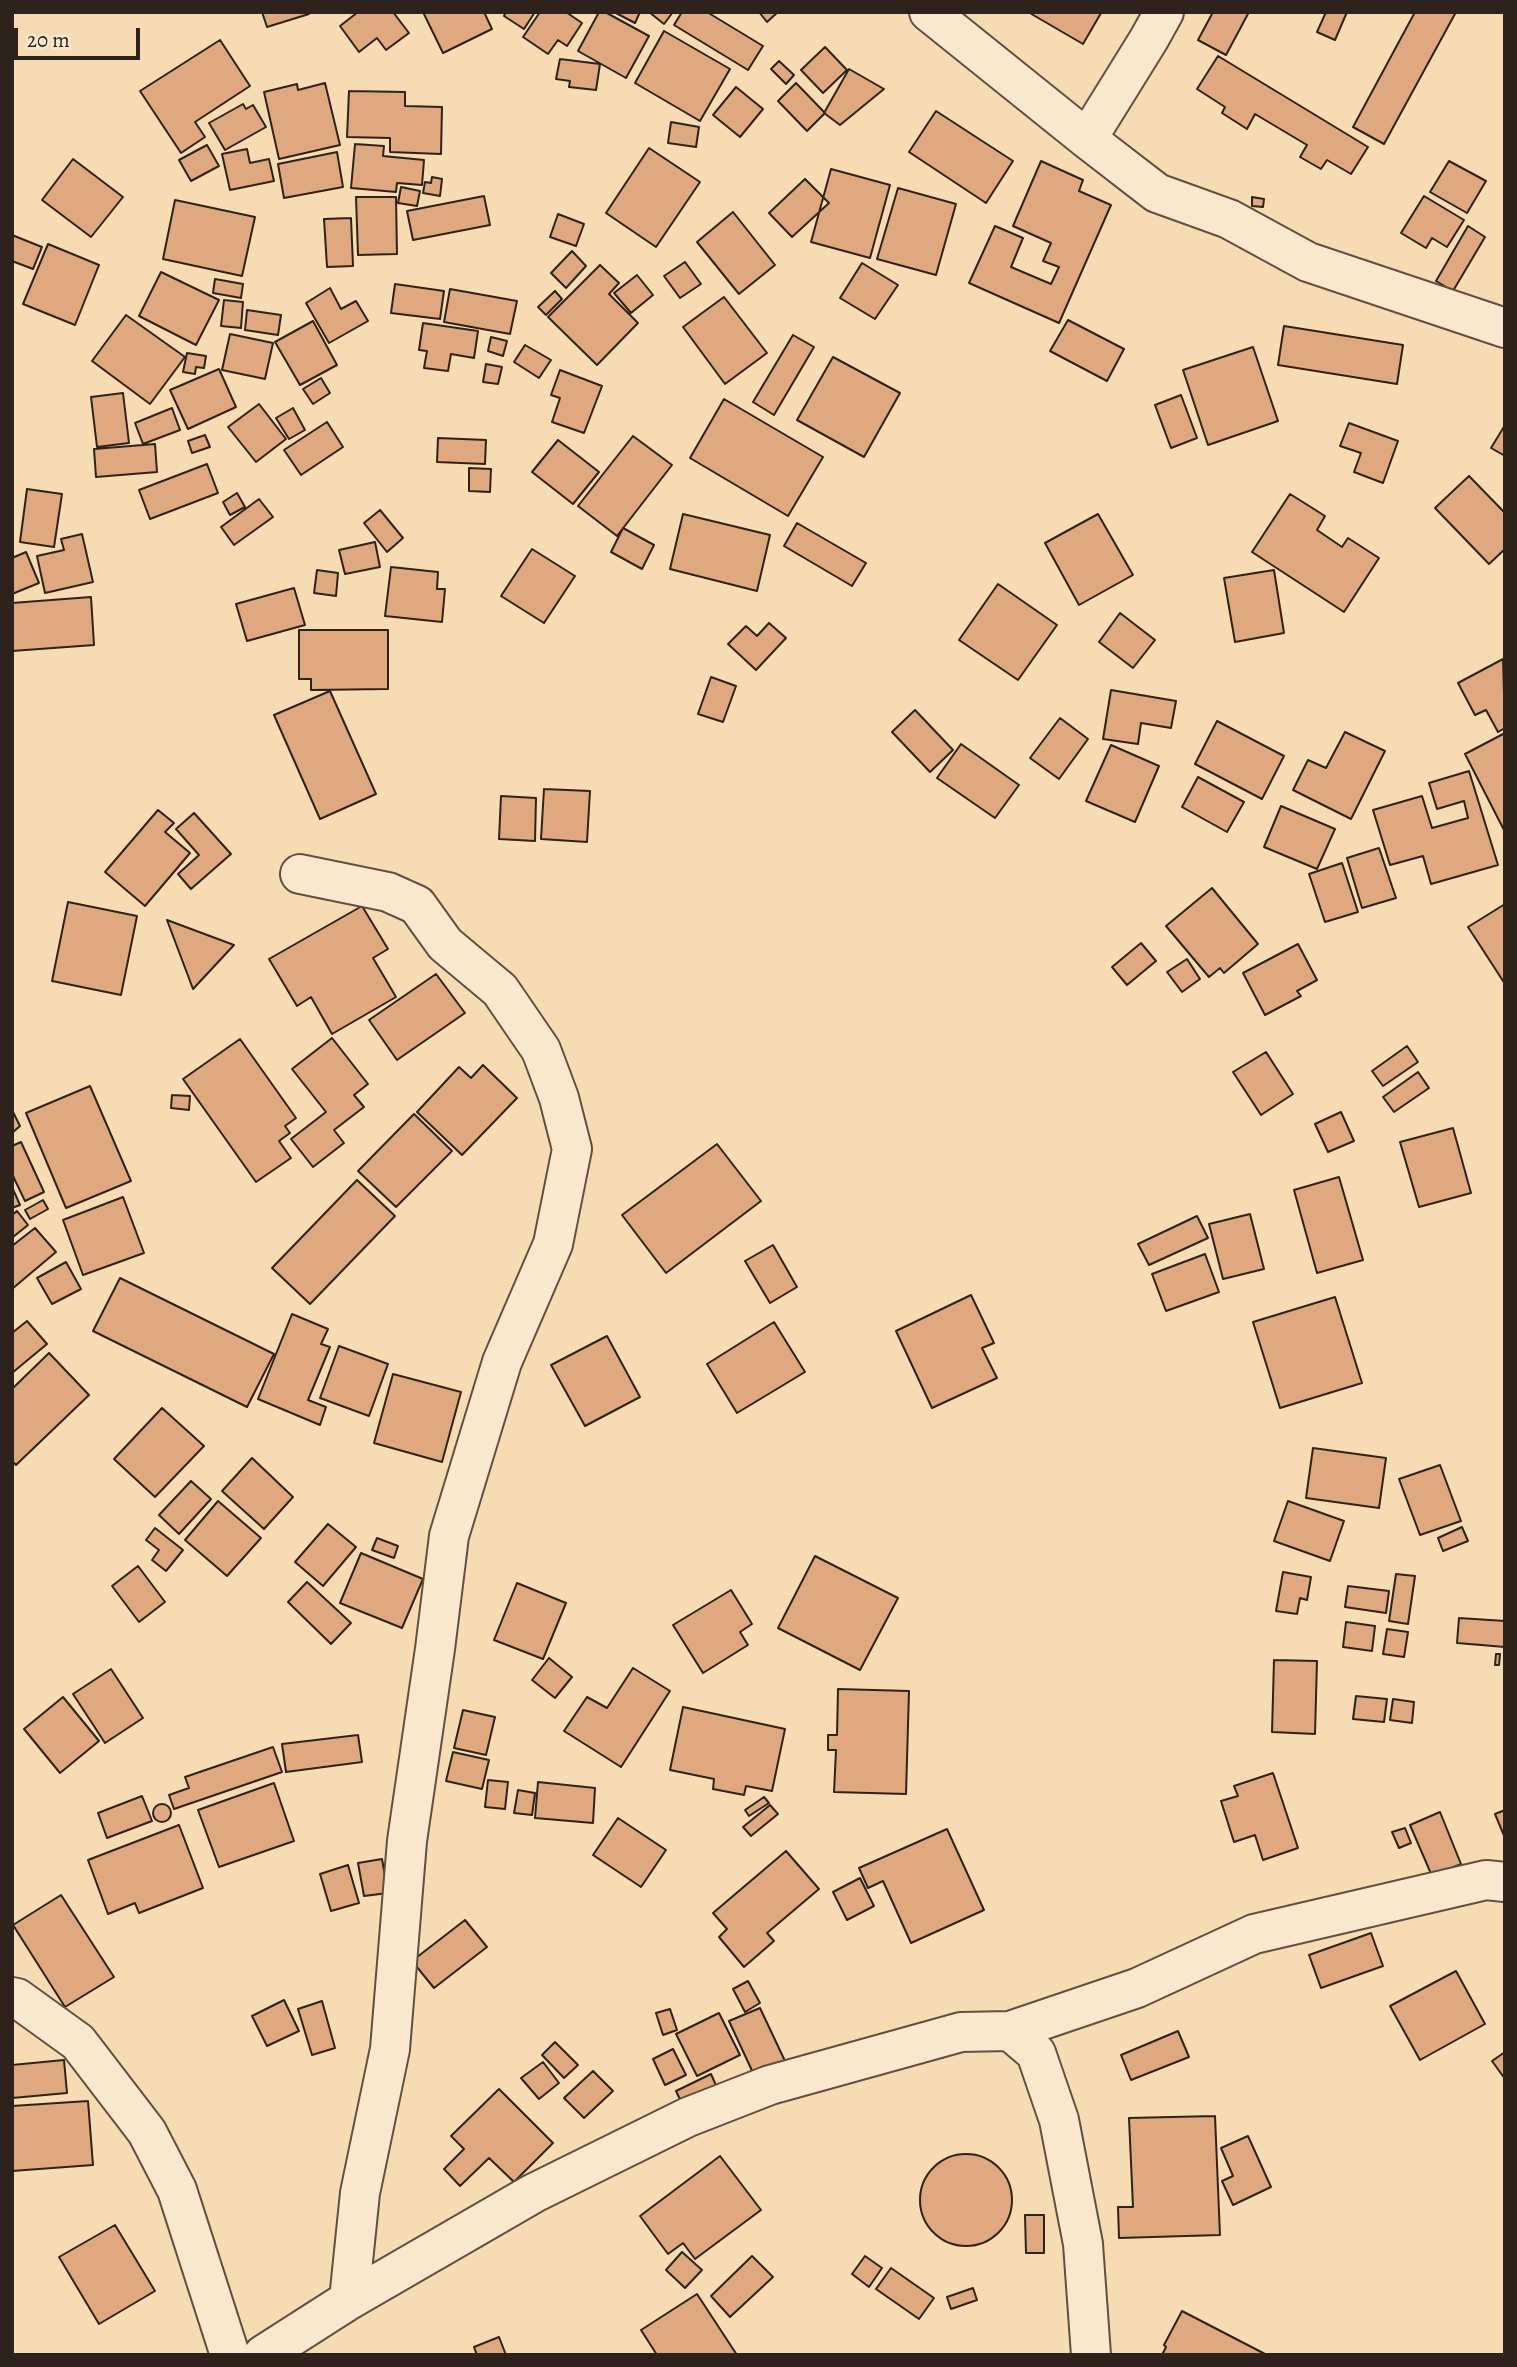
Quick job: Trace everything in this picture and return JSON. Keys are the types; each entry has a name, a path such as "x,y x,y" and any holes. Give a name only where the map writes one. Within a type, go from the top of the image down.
{"street":[{"path":"929,12 1157,193 1229,219 1308,262 1505,328"},
{"path":"1087,139 1164,12"},
{"path":"300,874 388,892 417,905 445,944 500,990 541,1050 559,1098 572,1149 553,1244 502,1362 449,1536 407,1840 390,2049 362,2182 349,2300"},
{"path":"263,2355 349,2300 534,2193 688,2117 770,2085 961,2032 1010,2031 1137,1988 1254,1934 1486,1880 1505,1882"},
{"path":"12,1997 78,2042 147,2132 177,2190 230,2355"},
{"path":"1010,2031 1036,2053 1059,2120 1083,2244 1091,2355"}],"building":[{"path":"262,12 309,12 309,14 267,27"},
{"path":"358,12 393,12 409,33 386,50 377,38 359,52 340,26"},
{"path":"423,12 484,12 492,29 443,53"},
{"path":"506,12 535,12 524,29 504,16"},
{"path":"540,12 566,12 582,23 567,46 558,40 548,54 523,37"},
{"path":"599,12 605,12 649,36 626,78 578,51"},
{"path":"614,12 640,12 635,23"},
{"path":"649,12 673,12 664,24"},
{"path":"682,12 707,12 763,46 748,70 674,25"},
{"path":"759,12 778,12 767,22"},
{"path":"1028,12 1099,12 1101,13 1083,44"},
{"path":"1213,12 1249,12 1226,55 1198,40"},
{"path":"1326,12 1347,12 1335,40 1317,32"},
{"path":"1415,12 1456,12 1384,144 1353,127"},
{"path":"664,31 730,69 700,121 635,83"},
{"path":"220,40 250,86 195,122 205,137 181,153 140,91"},
{"path":"825,47 847,70 823,93 801,70"},
{"path":"1218,56 1368,147 1351,174 1327,160 1321,169 1300,157 1307,145 1255,114 1247,129 1222,113 1225,107 1197,89"},
{"path":"560,59 600,64 596,90 569,87 570,81 556,79"},
{"path":"779,61 794,75 786,84 771,69"},
{"path":"849,69 884,89 840,125 824,113"},
{"path":"325,83 340,145 279,159 264,92 297,84 298,90"},
{"path":"796,83 825,113 807,131 778,101"},
{"path":"736,87 763,109 740,137 713,115"},
{"path":"349,91 405,92 405,106 442,107 441,154 390,152 390,138 347,137"},
{"path":"243,104 246,109 253,105 266,127 225,150 209,123"},
{"path":"936,111 1013,161 986,203 909,152"},
{"path":"671,122 699,127 696,147 668,143"},
{"path":"355,144 384,146 383,156 424,160 422,185 397,183 396,192 351,188"},
{"path":"207,145 219,166 191,181 179,160"},
{"path":"649,148 700,182 656,247 606,213"},
{"path":"247,149 250,163 269,159 274,181 230,190 222,154"},
{"path":"337,152 343,187 284,198 278,164"},
{"path":"73,159 123,197 91,237 42,200"},
{"path":"1041,161 1083,180 1079,191 1111,205 1059,323 969,283 995,226 1023,238 1011,267 1051,284 1059,267 1043,261 1051,243 1013,226"},
{"path":"1449,161 1486,181 1467,213 1430,192"},
{"path":"831,169 890,185 870,258 811,242"},
{"path":"432,177 442,179 440,196 423,193 425,182 431,183"},
{"path":"805,179 829,203 792,237 769,213"},
{"path":"401,187 420,191 417,206 398,203"},
{"path":"898,188 956,204 936,275 877,259"},
{"path":"484,196 490,225 413,240 407,211"},
{"path":"1424,196 1464,220 1447,247 1432,238 1426,248 1401,233"},
{"path":"356,197 396,197 397,254 358,255"},
{"path":"1252,197 1264,199 1263,207 1252,206"},
{"path":"175,200 255,217 242,276 163,259"},
{"path":"733,212 775,265 739,294 697,242"},
{"path":"558,214 584,224 576,246 550,237"},
{"path":"351,218 353,266 327,267 324,219"},
{"path":"1468,226 1485,237 1453,291 1436,281"},
{"path":"12,235 42,247 33,269 12,261"},
{"path":"48,244 99,265 75,325 23,304"},
{"path":"572,251 586,266 566,288 551,273"},
{"path":"685,262 701,284 680,298 664,276"},
{"path":"862,263 898,285 875,319 840,298"},
{"path":"600,265 619,283 609,294 638,323 597,365 548,317"},
{"path":"161,272 219,300 196,345 139,316"},
{"path":"637,275 653,295 631,313 614,293"},
{"path":"215,279 243,284 241,298 213,293"},
{"path":"395,284 444,291 440,319 391,313"},
{"path":"330,288 341,309 356,301 368,321 329,343 306,303"},
{"path":"450,289 517,301 510,334 444,322"},
{"path":"555,291 562,299 546,315 538,307"},
{"path":"724,297 767,353 725,384 683,327"},
{"path":"224,300 243,302 241,328 221,326"},
{"path":"247,310 281,315 278,335 245,330"},
{"path":"126,315 185,357 150,404 92,361"},
{"path":"1068,320 1124,349 1107,381 1050,351"},
{"path":"313,321 337,365 300,385 275,342"},
{"path":"423,323 478,331 474,358 451,354 448,371 424,368 427,351 419,350"},
{"path":"1284,326 1403,345 1397,384 1278,365"},
{"path":"230,334 273,343 265,379 222,370"},
{"path":"793,335 814,347 774,415 753,402"},
{"path":"491,337 507,341 503,356 488,351"},
{"path":"525,345 551,360 539,378 514,362"},
{"path":"1253,347 1278,421 1208,445 1183,370"},
{"path":"187,353 206,356 204,368 196,367 195,374 183,372"},
{"path":"833,357 900,393 864,457 797,420"},
{"path":"486,364 502,367 498,384 483,382"},
{"path":"219,369 236,407 188,429 170,390"},
{"path":"560,370 602,386 584,433 552,422 560,398 551,395"},
{"path":"321,378 330,393 313,404 303,389"},
{"path":"123,393 129,443 97,447 91,397"},
{"path":"1181,395 1197,438 1171,448 1155,405"},
{"path":"724,399 823,457 788,516 690,458"},
{"path":"259,404 286,439 256,462 228,427"},
{"path":"172,408 180,430 143,444 135,423"},
{"path":"293,408 305,430 289,439 276,418"},
{"path":"327,422 343,447 301,475 284,450"},
{"path":"1349,423 1398,441 1383,483 1354,472 1361,453 1340,446"},
{"path":"1505,425 1505,456 1491,448"},
{"path":"205,435 210,447 192,453 188,441"},
{"path":"633,436 672,465 617,536 578,506"},
{"path":"438,438 486,440 485,464 437,462"},
{"path":"558,440 599,472 573,504 532,472"},
{"path":"155,444 157,472 96,477 94,449"},
{"path":"207,464 218,493 150,519 139,490"},
{"path":"469,468 491,469 490,492 469,491"},
{"path":"1469,476 1505,513 1505,549 1489,564 1435,508"},
{"path":"27,489 62,494 54,547 20,542"},
{"path":"237,493 245,507 230,515 223,502"},
{"path":"1290,494 1325,516 1317,530 1342,547 1348,538 1379,558 1344,612 1252,552"},
{"path":"259,499 273,517 234,545 221,527"},
{"path":"380,510 403,538 387,552 364,523"},
{"path":"683,514 770,535 757,591 670,569"},
{"path":"1098,514 1133,575 1079,605 1045,543"},
{"path":"797,523 866,563 852,586 784,546"},
{"path":"623,528 654,545 642,569 611,552"},
{"path":"82,534 93,582 45,593 37,556 64,550 61,539"},
{"path":"375,542 380,567 345,574 339,550"},
{"path":"532,549 575,576 544,623 501,596"},
{"path":"26,552 39,583 12,594 12,558"},
{"path":"391,567 438,572 437,589 445,589 442,622 385,616"},
{"path":"317,570 338,573 336,596 314,593"},
{"path":"1274,570 1284,633 1235,642 1224,578"},
{"path":"998,584 1057,625 1018,680 959,640"},
{"path":"294,588 305,625 247,641 236,604"},
{"path":"91,597 94,645 12,651 12,603"},
{"path":"1120,613 1155,640 1133,668 1099,642"},
{"path":"769,623 786,638 756,670 728,644 746,626 757,636"},
{"path":"299,630 388,630 388,689 311,690 311,679 299,679"},
{"path":"1503,659 1505,728 1498,732 1486,710 1475,715 1458,683"},
{"path":"711,677 736,686 723,722 698,714"},
{"path":"1111,690 1176,701 1171,728 1141,723 1138,744 1103,739"},
{"path":"330,691 376,794 320,819 274,715"},
{"path":"915,710 953,750 930,772 892,732"},
{"path":"1060,718 1088,739 1059,779 1030,758"},
{"path":"1217,721 1284,756 1262,799 1195,764"},
{"path":"1345,732 1385,751 1351,819 1293,790 1308,760 1326,768"},
{"path":"1505,733 1505,832 1465,754"},
{"path":"961,744 1019,785 995,818 937,778"},
{"path":"1111,745 1159,766 1135,822 1086,801"},
{"path":"1469,771 1498,865 1431,884 1423,856 1390,865 1373,810 1422,796 1432,828 1468,818 1464,801 1437,809 1429,783"},
{"path":"1198,777 1244,802 1227,832 1182,807"},
{"path":"544,789 590,791 587,842 541,839"},
{"path":"501,796 536,798 535,841 499,839"},
{"path":"1281,806 1335,829 1317,869 1264,847"},
{"path":"158,810 174,823 165,832 190,853 145,906 105,872"},
{"path":"194,813 231,854 191,889 178,874 199,855 176,829"},
{"path":"1379,848 1396,898 1362,908 1347,858"},
{"path":"1342,863 1358,912 1325,922 1309,874"},
{"path":"1212,888 1258,944 1224,973 1220,968 1209,977 1166,926"},
{"path":"68,902 137,916 121,995 52,981"},
{"path":"1505,904 1505,984 1468,927"},
{"path":"362,906 388,949 373,958 396,997 332,1034 311,997 297,1006 269,959"},
{"path":"167,920 234,945 193,989"},
{"path":"1141,943 1156,961 1127,985 1112,967"},
{"path":"1298,944 1317,980 1297,991 1301,996 1265,1015 1243,973"},
{"path":"1187,959 1200,979 1182,992 1167,972"},
{"path":"436,974 465,1013 397,1060 369,1020"},
{"path":"332,1038 368,1084 354,1095 364,1107 334,1130 344,1143 313,1167 291,1139 326,1112 292,1069"},
{"path":"240,1039 296,1118 285,1126 290,1133 279,1141 291,1158 256,1182 183,1079"},
{"path":"1407,1046 1418,1062 1383,1086 1372,1071"},
{"path":"1266,1052 1293,1094 1261,1115 1233,1072"},
{"path":"483,1065 517,1098 462,1155 417,1112 459,1067 471,1078"},
{"path":"1418,1072 1429,1088 1394,1112 1383,1097"},
{"path":"90,1086 131,1181 66,1208 26,1113"},
{"path":"172,1095 190,1096 189,1110 171,1108"},
{"path":"12,1110 20,1126 12,1133"},
{"path":"1341,1112 1354,1141 1328,1152 1315,1124"},
{"path":"414,1114 452,1151 396,1207 358,1171"},
{"path":"1453,1128 1471,1193 1419,1207 1400,1142"},
{"path":"21,1142 44,1192 25,1201 12,1174 12,1146"},
{"path":"717,1144 761,1201 666,1273 622,1215"},
{"path":"1339,1177 1363,1260 1317,1273 1294,1190"},
{"path":"357,1180 395,1216 310,1304 272,1268"},
{"path":"12,1187 20,1205 12,1208"},
{"path":"123,1197 144,1253 83,1275 63,1220"},
{"path":"43,1200 48,1209 30,1219 25,1210"},
{"path":"17,1211 28,1225 13,1237 12,1215"},
{"path":"1250,1214 1264,1269 1223,1279 1209,1224"},
{"path":"1197,1216 1208,1238 1149,1265 1138,1244"},
{"path":"35,1228 56,1252 12,1289 12,1246"},
{"path":"773,1245 797,1287 770,1303 745,1261"},
{"path":"1205,1254 1219,1292 1166,1311 1152,1274"},
{"path":"66,1262 81,1289 52,1304 37,1278"},
{"path":"120,1278 274,1354 247,1407 93,1331"},
{"path":"971,1295 994,1343 982,1348 997,1378 932,1408 896,1331"},
{"path":"1335,1297 1362,1383 1280,1408 1253,1322"},
{"path":"292,1314 328,1329 321,1344 330,1347 308,1400 326,1407 320,1425 258,1399"},
{"path":"27,1321 47,1344 12,1373 12,1333"},
{"path":"774,1322 805,1372 737,1413 707,1364"},
{"path":"607,1336 640,1397 585,1426 551,1365"},
{"path":"339,1346 388,1364 369,1416 320,1398"},
{"path":"49,1353 89,1395 16,1465 12,1461 12,1389"},
{"path":"393,1374 461,1392 442,1462 374,1443"},
{"path":"162,1408 204,1446 155,1497 114,1459"},
{"path":"1313,1448 1386,1458 1379,1508 1306,1498"},
{"path":"252,1458 293,1497 264,1529 222,1491"},
{"path":"1440,1465 1461,1521 1420,1535 1399,1479"},
{"path":"191,1481 211,1499 179,1534 159,1515"},
{"path":"218,1501 261,1538 227,1576 185,1540"},
{"path":"1288,1501 1344,1521 1330,1561 1274,1541"},
{"path":"328,1524 356,1547 323,1586 295,1562"},
{"path":"1462,1527 1468,1541 1443,1551 1438,1538"},
{"path":"155,1528 183,1550 166,1571 152,1560 159,1550 146,1540"},
{"path":"377,1538 398,1546 394,1558 372,1550"},
{"path":"361,1553 423,1579 402,1628 340,1603"},
{"path":"815,1556 898,1598 860,1670 778,1628"},
{"path":"138,1566 165,1602 139,1622 112,1586"},
{"path":"1283,1572 1311,1577 1307,1600 1300,1598 1297,1614 1276,1611"},
{"path":"1396,1574 1415,1576 1408,1624 1389,1621"},
{"path":"307,1582 351,1623 331,1644 288,1602"},
{"path":"517,1583 566,1603 543,1659 494,1640"},
{"path":"1348,1586 1389,1591 1386,1613 1345,1607"},
{"path":"731,1590 752,1624 740,1632 748,1645 703,1673 673,1625"},
{"path":"1459,1618 1505,1621 1505,1647 1457,1643"},
{"path":"1346,1622 1375,1626 1372,1651 1343,1647"},
{"path":"1387,1629 1408,1632 1404,1657 1383,1654"},
{"path":"1496,1654 1500,1654 1499,1665 1495,1665"},
{"path":"549,1658 572,1677 555,1698 532,1680"},
{"path":"1274,1660 1317,1661 1315,1734 1272,1732"},
{"path":"633,1668 670,1691 621,1767 564,1731 587,1697 607,1708"},
{"path":"111,1669 143,1718 105,1743 73,1694"},
{"path":"838,1689 909,1691 906,1794 834,1792 836,1750 828,1750 828,1735 837,1735"},
{"path":"1356,1696 1387,1699 1384,1722 1353,1719"},
{"path":"63,1697 99,1741 60,1773 24,1729"},
{"path":"1393,1699 1414,1702 1412,1723 1390,1720"},
{"path":"683,1707 785,1729 772,1791 746,1786 744,1795 713,1789 714,1779 670,1770"},
{"path":"463,1710 495,1717 486,1755 454,1748"},
{"path":"358,1735 362,1762 286,1772 282,1744"},
{"path":"273,1747 282,1772 174,1809 169,1795 189,1788 185,1777"},
{"path":"453,1752 489,1760 482,1789 446,1781"},
{"path":"1273,1773 1298,1848 1263,1860 1255,1835 1234,1842 1221,1801 1238,1796 1234,1786"},
{"path":"488,1780 508,1782 505,1809 485,1807"},
{"path":"538,1782 595,1788 593,1823 535,1818"},
{"path":"274,1783 294,1841 219,1867 198,1810"},
{"path":"518,1790 535,1793 532,1815 514,1813"},
{"path":"142,1796 152,1821 107,1838 98,1813"},
{"path":"764,1797 769,1803 749,1816 745,1810"},
{"path":"162,1804 168,1807 171,1813 168,1819 162,1822 156,1819 153,1813 156,1807"},
{"path":"770,1805 778,1814 751,1836 743,1827"},
{"path":"1505,1810 1505,1838 1495,1814"},
{"path":"1440,1812 1461,1864 1432,1876 1410,1825"},
{"path":"618,1818 666,1850 641,1887 593,1855"},
{"path":"179,1825 203,1888 139,1913 135,1903 108,1914 88,1860"},
{"path":"1405,1828 1411,1843 1399,1848 1392,1832"},
{"path":"947,1829 984,1910 911,1943 883,1881 868,1888 859,1868"},
{"path":"786,1851 819,1889 767,1933 774,1941 744,1967 719,1937 727,1929 713,1913"},
{"path":"382,1859 388,1893 364,1896 358,1863"},
{"path":"348,1865 359,1903 331,1911 320,1874"},
{"path":"860,1878 874,1906 847,1920 833,1892"},
{"path":"61,1895 114,1977 65,2007 13,1925"},
{"path":"465,1920 487,1947 434,1988 412,1961"},
{"path":"1371,1933 1383,1966 1321,1988 1309,1955"},
{"path":"1456,1971 1485,2024 1420,2060 1390,2006"},
{"path":"748,1981 760,2003 745,2012 733,1989"},
{"path":"284,2000 299,2031 267,2046 252,2016"},
{"path":"322,2001 335,2048 312,2055 298,2009"},
{"path":"760,2008 785,2061 754,2075 729,2021"},
{"path":"670,2009 677,2030 663,2035 656,2013"},
{"path":"719,2013 740,2055 697,2076 676,2034"},
{"path":"1178,2031 1189,2057 1131,2080 1121,2055"},
{"path":"555,2042 578,2065 564,2078 542,2055"},
{"path":"673,2049 686,2075 665,2085 653,2059"},
{"path":"1505,2052 1505,2079 1492,2061"},
{"path":"64,2060 67,2093 12,2098 12,2065"},
{"path":"543,2062 559,2083 539,2099 521,2078"},
{"path":"593,2071 613,2091 584,2118 564,2098"},
{"path":"711,2074 719,2092 684,2108 676,2091"},
{"path":"499,2089 553,2143 514,2182 489,2158 460,2186 444,2169 464,2149 451,2136"},
{"path":"88,2101 93,2165 12,2171 12,2106"},
{"path":"1215,2116 1220,2235 1119,2238 1118,2207 1133,2207 1129,2118"},
{"path":"1248,2136 1271,2187 1233,2205 1222,2181 1233,2176 1221,2148"},
{"path":"966,2154 984,2157 999,2167 1009,2182 1012,2200 1009,2218 999,2233 984,2243 966,2246 948,2243 933,2233 923,2218 920,2200 923,2182 933,2167 948,2157"},
{"path":"720,2156 761,2210 695,2259 683,2243 668,2254 640,2216"},
{"path":"1025,2215 1044,2215 1044,2253 1026,2253"},
{"path":"115,2225 155,2291 99,2324 59,2257"},
{"path":"682,2252 702,2270 685,2288 666,2270"},
{"path":"752,2256 773,2277 730,2317 711,2296"},
{"path":"865,2256 882,2268 869,2287 852,2274"},
{"path":"891,2268 934,2298 919,2319 876,2289"},
{"path":"973,2288 977,2300 951,2309 947,2297"},
{"path":"697,2294 737,2355 657,2355 641,2330"},
{"path":"1182,2311 1267,2355 1162,2355 1166,2347 1164,2345"},
{"path":"499,2337 506,2355 477,2355 474,2347"}]}
